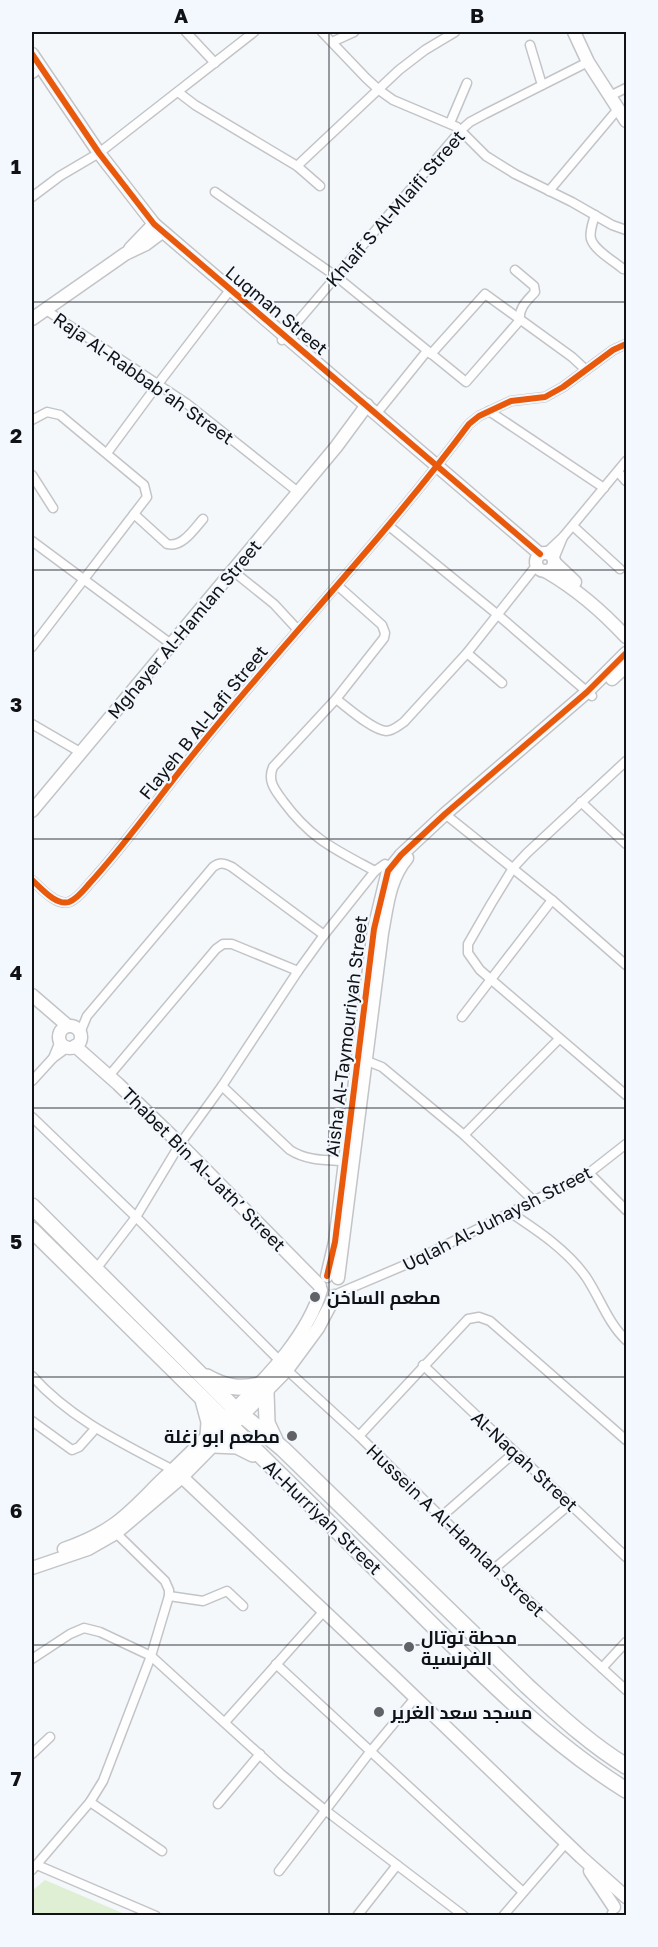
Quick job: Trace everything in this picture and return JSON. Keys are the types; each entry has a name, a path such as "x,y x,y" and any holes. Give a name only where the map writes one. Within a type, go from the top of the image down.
{"highway":[{"name":"Al-Hurriyah Street","path":"32,1206 199,1373 262,1458 519,1707 570,1750 627,1790"},
{"name":"Al-Hurriyah Street","path":"32,1230 202,1398 283,1449 527,1686 569,1723 609,1755 627,1766"},
{"path":"199,1373 232,1388 263,1389 267,1423 271,1434 283,1449"},
{"path":"202,1398 208,1414 211,1441 237,1446 262,1458"}],"street":[{"path":"186,32 215,63"},
{"path":"32,197 60,176 96,154 254,32"},
{"path":"322,32 379,90 411,109 450,123 461,130 477,148 498,164 595,216 627,230"},
{"path":"332,42 354,32"},
{"path":"297,166 399,70 425,50 455,32"},
{"path":"574,32 588,62 627,121"},
{"path":"530,45 542,85"},
{"name":"Luqman Street","path":"32,54 96,154"},
{"name":"Khlaif S Al-Mlaifi Street","path":"283,338 461,130 477,118 588,62"},
{"name":"Luqman Street","path":"32,72 156,229 508,533 627,626"},
{"path":"450,123 467,83"},
{"path":"610,96 627,88"},
{"path":"178,92 195,105 297,166 320,186"},
{"path":"549,190 618,109"},
{"path":"215,192 337,276 466,382 520,320"},
{"path":"595,216 592,242 623,269"},
{"path":"32,319 125,254 156,229"},
{"path":"515,270 534,286 535,291 521,308 520,320"},
{"path":"107,453 228,292"},
{"path":"370,412 483,294 488,295 572,357 586,370"},
{"name":"Raja Al-Rabbab‘ah Street","path":"46,310 158,384 225,433 298,492"},
{"name":"Flayeh B Al-Lafi Street","path":"32,880 58,901 66,903 76,898 115,855 168,786 298,630 389,526 469,424 479,416 512,401 545,397 613,350 627,344"},
{"path":"489,411 604,488"},
{"path":"32,420 51,412 60,415 146,488 147,497 32,646"},
{"name":"Mghayer Al-Hamlan Street","path":"32,811 336,447 370,412"},
{"path":"336,699 373,726 383,730 394,729 404,722 467,653 627,461"},
{"path":"618,472 627,481"},
{"path":"32,475 53,508"},
{"path":"134,514 171,546 180,543 203,519"},
{"path":"389,526 590,694"},
{"path":"573,526 620,569"},
{"path":"32,541 171,644"},
{"name":"Luqman Street","path":"544,562 627,637"},
{"path":"233,571 274,604 298,630"},
{"path":"337,585 382,625 386,633 336,699 273,767 270,778 272,785 296,819 322,843 375,871"},
{"path":"467,653 502,683"},
{"name":"Aisha Al-Taymouriyah Street","path":"590,694 627,654"},
{"name":"Aisha Al-Taymouriyah Street","path":"330,1285 374,929 383,885 395,867 406,859 448,816 590,694 627,666"},
{"path":"32,724 80,752"},
{"path":"627,761 526,853 513,868 490,904 468,944 468,953 473,962 490,979 627,1095"},
{"path":"581,802 627,844"},
{"path":"448,816 552,900 627,965"},
{"path":"32,1081 213,867 218,864 224,862 232,867 324,935"},
{"path":"96,1269 136,1217 180,1144 324,935 375,871 385,864 395,867"},
{"name":"Aisha Al-Taymouriyah Street","path":"330,1285 367,1061 382,933 395,867"},
{"path":"462,1017 552,900"},
{"path":"112,1078 216,949 223,944 232,944 298,971"},
{"name":"Thabet Bin Al-Jath’ Street","path":"32,995 70,1037"},
{"name":"Thabet Bin Al-Jath’ Street","path":"32,999 290,1254 330,1285"},
{"path":"464,1135 559,1039"},
{"path":"367,1061 382,1067 464,1135 534,1201"},
{"path":"222,1086 298,1155 306,1158 345,1161"},
{"name":"Hussein A Al-Hamlan Street","path":"32,1118 136,1217 283,1366 494,1569 627,1690"},
{"name":"Uqlah Al-Juhaysh Street","path":"330,1285 361,1284 412,1262 589,1173 627,1144"},
{"path":"589,1173 627,1210"},
{"path":"511,1213 548,1239 577,1266 586,1277 607,1316 627,1340"},
{"path":"32,1568 88,1549 116,1529 211,1441 263,1389 318,1328 330,1285"},
{"path":"358,1436 423,1365 468,1319 474,1317 485,1318 627,1440"},
{"name":"Al-Naqah Street","path":"423,1365 627,1557"},
{"path":"32,1376 51,1395 95,1429 177,1473 566,1843 627,1898 617,1902 613,1913"},
{"path":"32,1421 72,1450 79,1447 95,1429"},
{"path":"441,1517 515,1452"},
{"path":"494,1569 570,1504"},
{"path":"32,1560 116,1529"},
{"path":"116,1529 165,1581 169,1596 151,1656 107,1772 90,1802 34,1867 156,1916"},
{"path":"169,1596 203,1601 227,1591 243,1606"},
{"path":"225,1722 324,1611"},
{"path":"32,1659 84,1628 100,1632 151,1656 325,1810 464,1916"},
{"path":"602,1668 627,1642"},
{"path":"276,1665 523,1892"},
{"path":"279,1871 370,1752 415,1698"},
{"path":"32,1754 50,1737"},
{"path":"218,1804 260,1754"},
{"path":"90,1802 162,1851"},
{"path":"503,1916 566,1843"},
{"path":"581,1857 613,1913"},
{"path":"357,1916 397,1865"}],"green space":[{"path":"45,1880 127,1915 32,1915 32,1891"}],"cycle path":[{"path":"32,54 99,153 154,224 540,554"},
{"path":"32,880 49,895 64,903 75,899 80,894 122,846 230,709 392,521 469,424 479,416 511,401 545,397 563,387 613,350 626,344"},
{"path":"327,1276 335,1242 374,929 388,871 401,855 445,814 587,692 626,653"}],"place":[{"name":"مطعم الساخن","path":"315,1297"},
{"name":"مطعم ابو زغلة","path":"292,1436"},
{"name":"محطة توتال الفرنسية","path":"409,1647"},
{"name":"مسجد سعد الغرير","path":"379,1712"}]}
